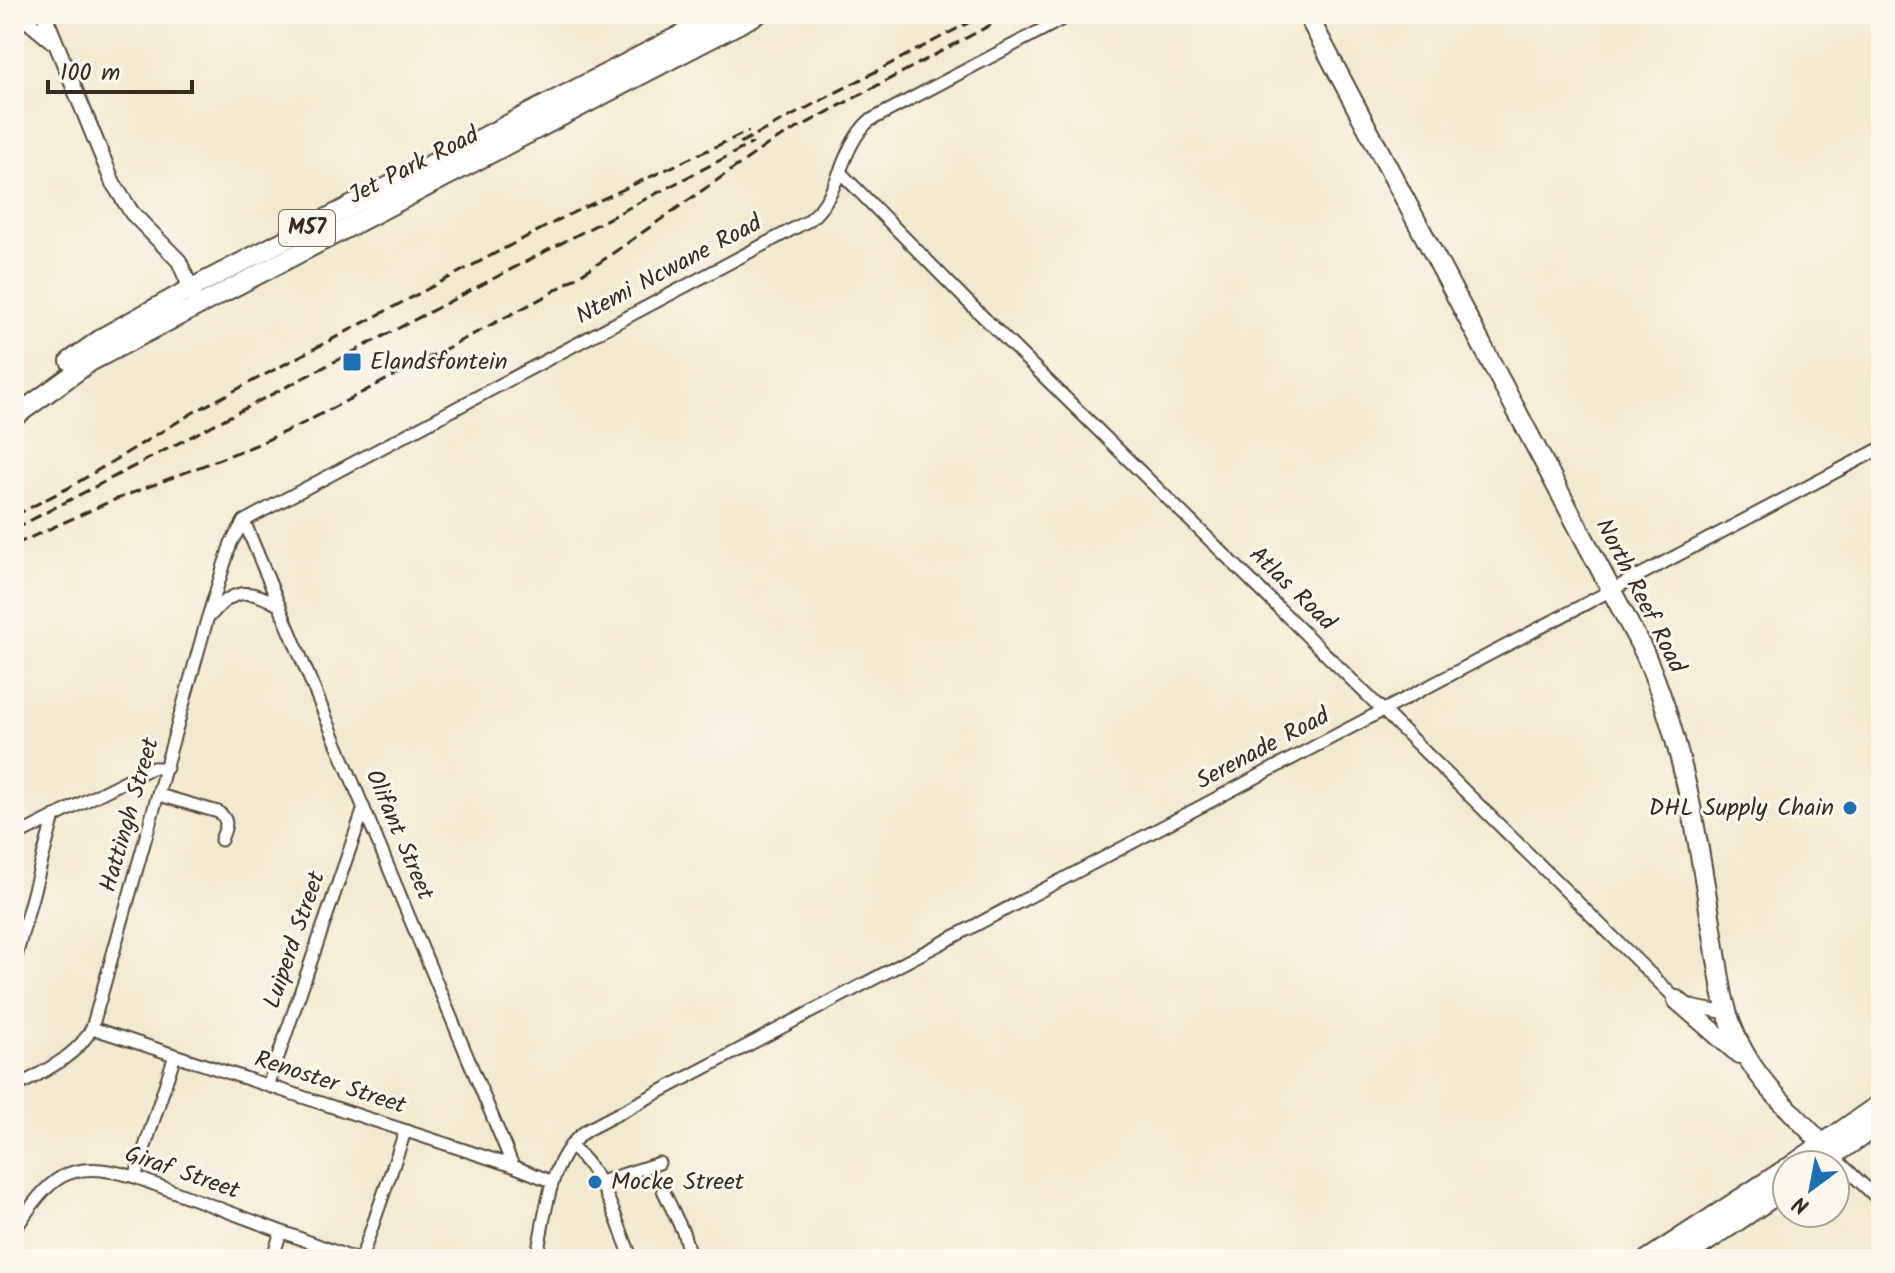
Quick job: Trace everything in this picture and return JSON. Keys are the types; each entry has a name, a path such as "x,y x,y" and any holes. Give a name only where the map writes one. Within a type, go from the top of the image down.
{"main road":[{"name":"Jet Park Road","path":"14,417 90,362 194,297 721,14"},
{"name":"Jet Park Road","path":"14,406 105,336 194,297 758,14"},
{"name":"North Reef Road","path":"1307,14 1651,666 1674,727 1727,1013 1748,1061 1760,1079 1820,1149"},
{"path":"1677,1000 1748,1061"},
{"path":"1831,1149 1881,1103"},
{"path":"1836,1149 1881,1123"},
{"path":"1648,1259 1771,1179"},
{"path":"1681,1259 1771,1199"}],"street":[{"path":"44,14 118,193 141,223 173,253 194,297"},
{"name":"Ntemi Ncwane Road","path":"244,521 808,221 827,201 856,137 869,121 1072,14"},
{"path":"1874,14 1881,19"},
{"path":"14,15 29,22 55,44"},
{"name":"Atlas Road","path":"840,172 1538,866 1677,1000 1727,1013"},
{"name":"Serenade Road","path":"570,1146 587,1130 1881,448"},
{"name":"Olifant Street","path":"244,521 513,1166"},
{"name":"Hattingh Street","path":"14,1088 70,1054 82,1044 92,1028 207,620 231,543 244,521"},
{"path":"207,620 225,600 245,593 261,595 281,606"},
{"path":"14,837 151,768 167,768"},
{"path":"159,795 218,812 227,823 221,840"},
{"name":"Luiperd Street","path":"268,1086 364,808"},
{"path":"14,964 54,816"},
{"name":"Renoster Street","path":"92,1028 513,1166 553,1182"},
{"path":"135,1177 175,1055"},
{"path":"358,1259 405,1132"},
{"path":"536,1259 553,1182 570,1146 583,1157 600,1182 632,1259"},
{"path":"600,1182 659,1163"},
{"name":"Giraf Street","path":"14,1231 44,1190 69,1173 99,1169 135,1177 358,1259"},
{"name":"North Reef Road","path":"1851,1177 1881,1202"},
{"path":"663,1190 683,1232 691,1259"},
{"path":"272,1259 281,1232"}],"railway":[{"path":"740,143 985,14"},
{"path":"14,545 109,502 304,423 546,296 596,265 770,143 1011,14"},
{"path":"14,516 70,487 194,412 568,215 749,131"},
{"path":"14,529 753,143"}],"place":[{"name":"Elandsfontein","path":"352,362"},
{"name":"DHL Supply Chain","path":"1850,808"},
{"name":"Mocke Street","path":"595,1182"}]}
